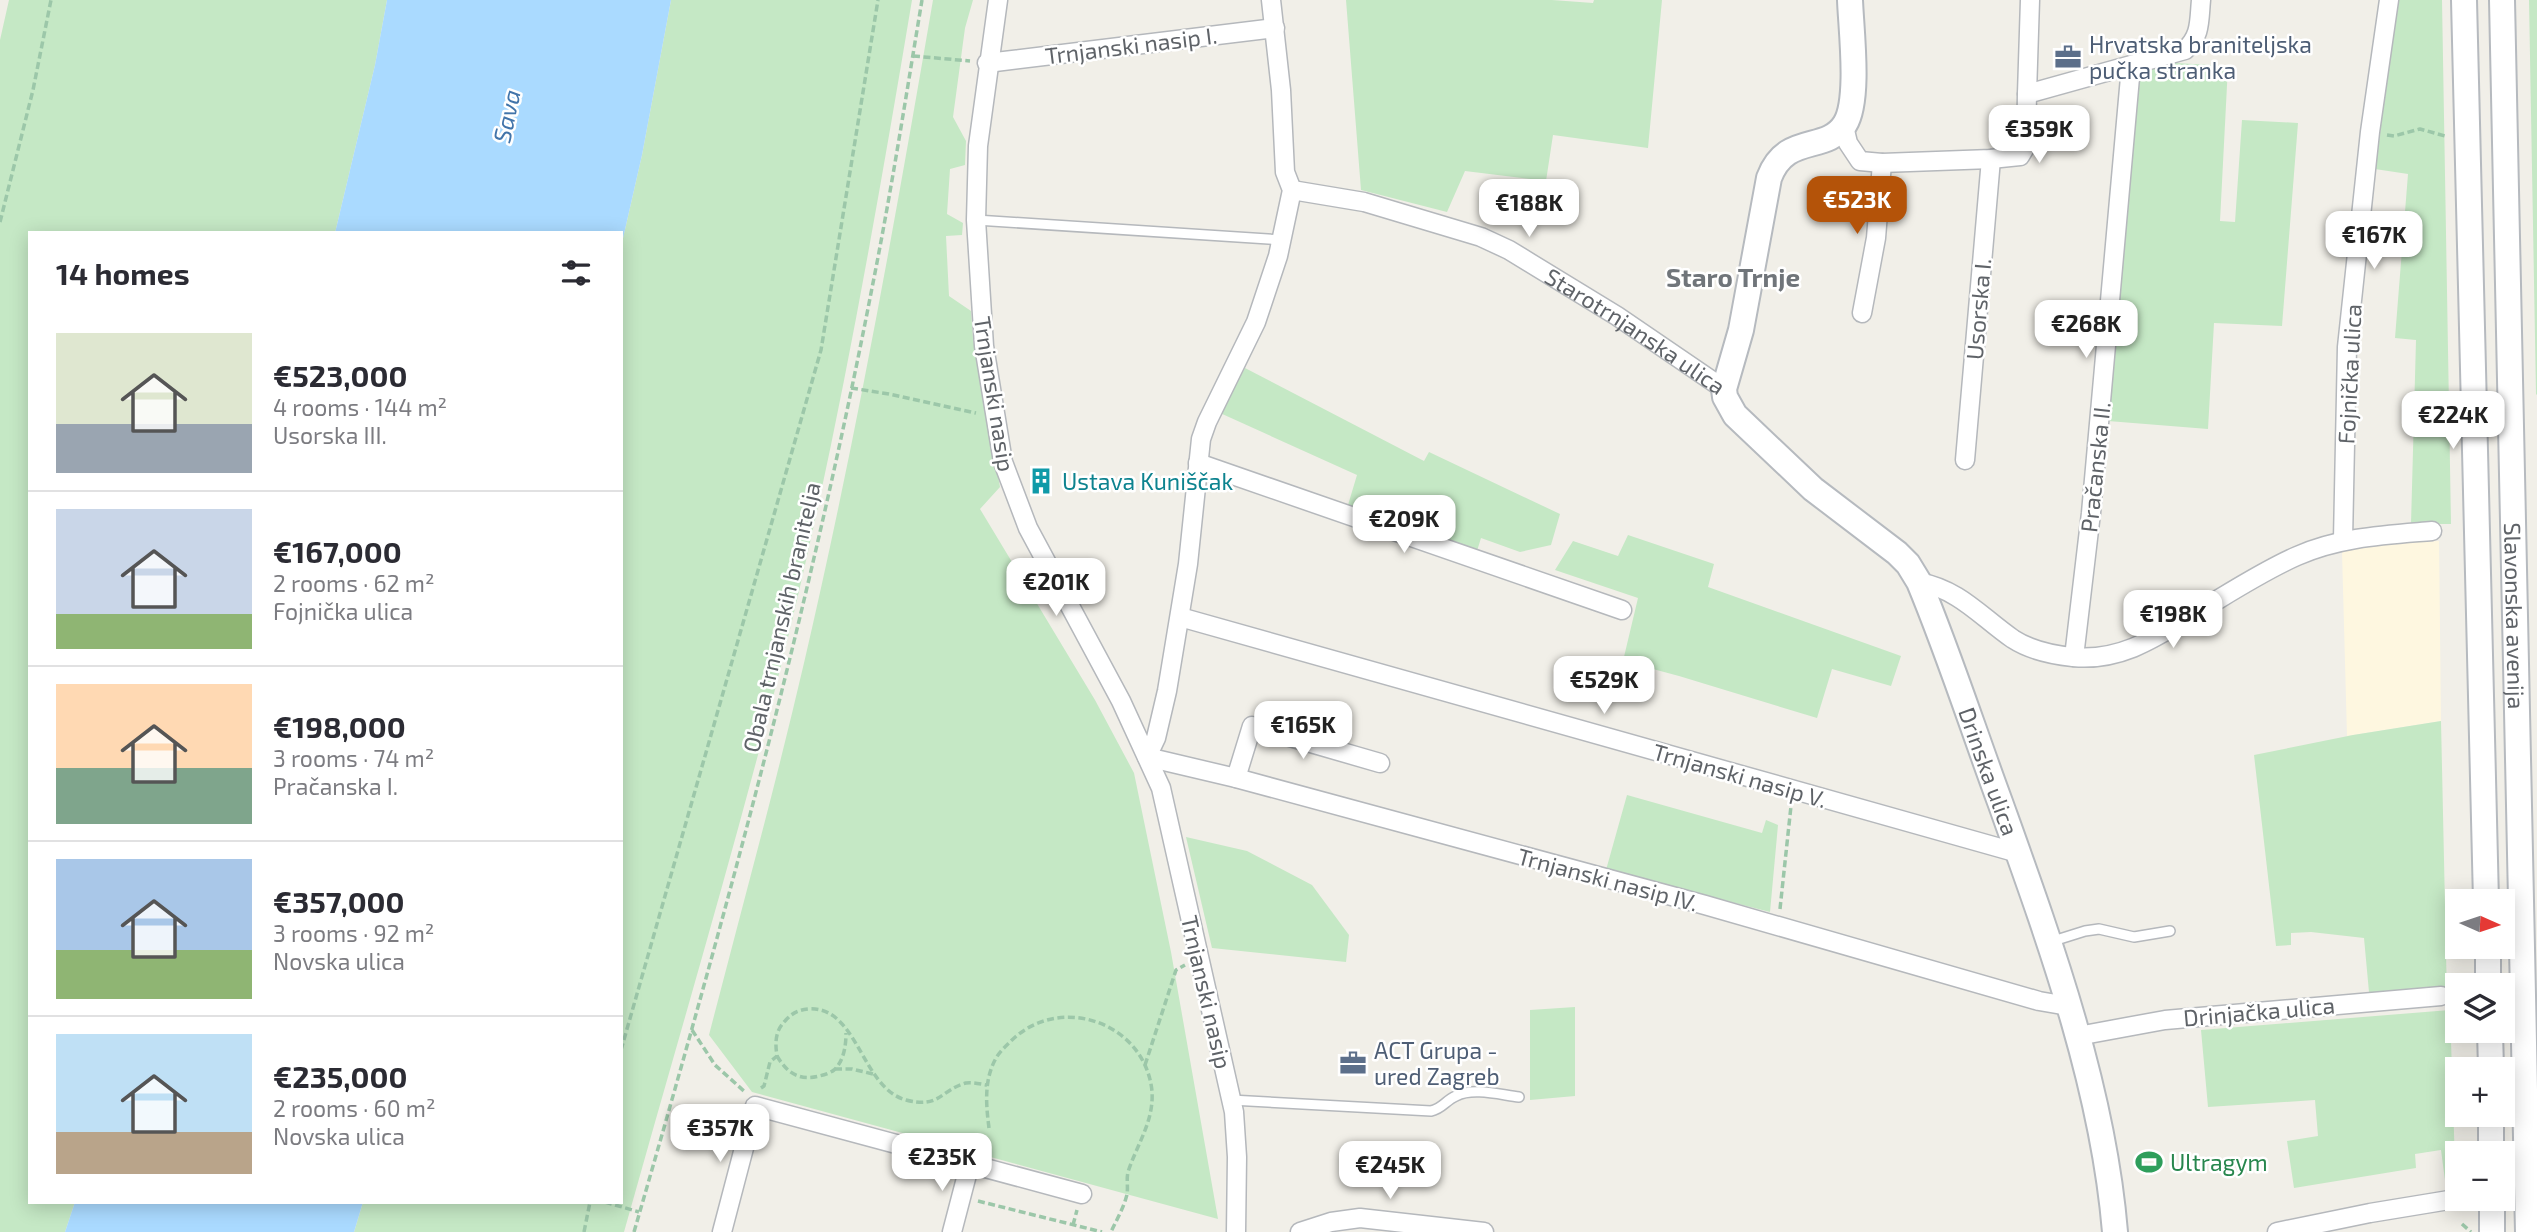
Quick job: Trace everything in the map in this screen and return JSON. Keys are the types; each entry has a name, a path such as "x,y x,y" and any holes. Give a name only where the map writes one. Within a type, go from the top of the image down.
{"main road":[{"path":"1844,126 1849,115 1853,82 1850,0"},
{"name":"Slavonska avenija","path":"2464,0 2486,889"},
{"name":"Slavonska avenija","path":"2502,0 2528,1232"},
{"name":"Starotrnjanska ulica","path":"1724,389 1741,330 1769,178 1774,164 1783,153 1826,138 1844,126"},
{"name":"Drinska ulica","path":"1724,389 1725,397 1735,415 1813,489 1897,553 1908,564 1919,582 2018,853 2078,1035 2107,1167 2115,1232"},
{"path":"2526,1171 2537,1195"},
{"path":"2492,1211 2492,1232"}],"street":[{"name":"Trnjanski nasip","path":"998,0 987,63 978,146 976,220 984,346 1003,462 1028,528 1121,701 1161,788 1231,1100 1237,1157 1236,1232"},
{"path":"1147,757 1161,720 1180,617 1194,520 1201,439 1256,322 1282,240 1292,190 1285,172 1271,0"},
{"path":"1844,126 1848,143 1860,161 1882,163 2013,158 2024,152 2030,0"},
{"path":"2027,94 2185,50 2194,42 2198,33 2200,0"},
{"name":"Fojnička ulica","path":"2343,540 2347,347 2370,132 2389,0"},
{"name":"Trnjanski nasip I.","path":"987,63 1275,28"},
{"name":"Pračanska II.","path":"2074,657 2091,513 2131,66"},
{"name":"Usorska I.","path":"1965,460 1991,159"},
{"path":"1862,313 1876,238 1882,163"},
{"name":"Starotrnjanska ulica","path":"1292,190 1364,202 1482,237 1509,250 1617,316 1724,389"},
{"path":"1198,463 1622,610"},
{"path":"1919,582 1959,596 2015,640 2037,650 2095,658 2137,649 2265,572 2297,556 2343,540 2432,531"},
{"name":"Trnjanski nasip V.","path":"1180,617 2018,853"},
{"path":"1236,778 1252,726 1380,763"},
{"name":"Trnjanski nasip IV.","path":"1147,757 1236,778 1778,926 2039,1001 2068,1006"},
{"name":"Drinjačka ulica","path":"2078,1035 2165,1020 2441,996"},
{"path":"722,1232 752,1101 1082,1194"},
{"path":"952,1232 970,1163"},
{"path":"2277,1232 2445,1201"},
{"path":"1300,1232 1331,1222 1360,1218 1485,1232"}],"lane":[{"path":"976,220 1282,240"},
{"path":"2048,943 2099,929 2134,937 2170,931"},
{"path":"1231,1100 1432,1111 1440,1109 1456,1095 1466,1093 1519,1097"}],"path":[{"path":"0,222 33,90 51,0"},
{"path":"623,1043 821,350 878,0"},
{"name":"Obala trnjanskih branitelja","path":"634,1232 770,743 872,289 922,0"},
{"path":"913,55 987,63"},
{"path":"2370,132 2394,136 2420,129 2445,136"},
{"path":"851,388 996,417"},
{"path":"1778,926 1793,790"},
{"path":"1145,1065 1176,970 1192,961"},
{"path":"873,1074 852,1069 835,1069 824,1075 803,1078 785,1069 777,1056 775,1042 780,1027 797,1010 813,1009 836,1016 873,1074 890,1093 904,1100 931,1102 969,1082 987,1085"},
{"path":"989,1128 987,1085 995,1059 1023,1030 1042,1021 1063,1017 1097,1020 1114,1028 1137,1049 1145,1065 1152,1091 1149,1125 1127,1174 1127,1196 1111,1232"},
{"path":"692,1030 715,1065 752,1101 764,1086 770,1062 777,1056"},
{"path":"835,1069 842,1057 846,1031"},
{"path":"969,1199 1102,1232"},
{"path":"584,1232 590,1204"},
{"path":"612,1204 639,1212"},
{"path":"2462,1224 2471,1232"}],"shaded area":[{"path":"2439,541 2441,721 2347,736 2342,552 2370,544"}],"green space":[{"path":"9,0 387,0 375,65 335,231 28,231 28,1204 74,1204 65,1232 0,1232 0,40"},
{"path":"671,0 912,0 869,249 802,580 764,734 624,1232 354,1232 362,1204 623,1204 623,238 642,155"},
{"path":"933,0 973,0 965,28 953,117 966,141 965,165 950,169 947,214 963,223 962,235 946,236 949,296 971,311 973,339 1000,487 980,509 1095,700 1134,773 1171,952 1218,1219 752,1092 709,1035 823,581 873,333"},
{"path":"1346,0 1552,0 1593,3 1594,0 1662,0 1648,148 1553,135 1546,181 1465,171 1447,212 1361,190"},
{"path":"2398,0 2442,0 2451,524 2411,524 2416,340 2395,338 2408,174 2375,169"},
{"path":"2529,0 2537,0 2537,395 2536,394"},
{"path":"2176,63 2228,66 2220,221 2235,222 2242,120 2298,123 2282,326 2214,323 2208,429 2108,421 2138,71"},
{"path":"1245,368 1424,461 1429,452 1560,514 1551,545 1520,552 1481,538 1477,551 1415,529 1421,511 1389,500 1381,517 1348,505 1357,475 1220,413"},
{"path":"1628,535 1714,564 1708,587 1901,656 1891,686 1832,669 1817,718 1623,661 1638,598 1555,570 1573,541 1618,556"},
{"path":"2441,721 2445,998 2370,1003 2364,938 2311,932 2291,933 2291,945 2276,946 2254,755"},
{"path":"1627,795 1762,833 1766,820 1778,825 1770,912 1606,870"},
{"path":"1186,837 1247,851 1312,885 1349,935 1346,962 1212,948"},
{"path":"1575,1007 1575,1096 1530,1100 1530,1010"},
{"path":"2445,1010 2445,1043 2451,1043 2452,1057 2445,1057 2445,1127 2454,1127 2454,1141 2445,1141 2445,1180 2441,1150 2415,1154 2416,1168 2294,1188 2287,1141 2318,1136 2315,1100 2208,1107 2201,1030"}],"water":[{"name":"Sava","path":"387,0 671,0 642,155 623,238 623,231 335,231 375,65"},
{"path":"74,1204 362,1204 354,1232 65,1232"}],"place":[{"name":"Hrvatska braniteljska pučka stranka","path":"2068,57"},
{"name":"Ustava Kuniščak","path":"1041,481"},
{"name":"ACT Grupa - ured Zagreb","path":"1353,1063"},
{"name":"Ultragym","path":"2149,1162"}],"district":[{"name":"Staro Trnje","path":"1733,276"}]}
